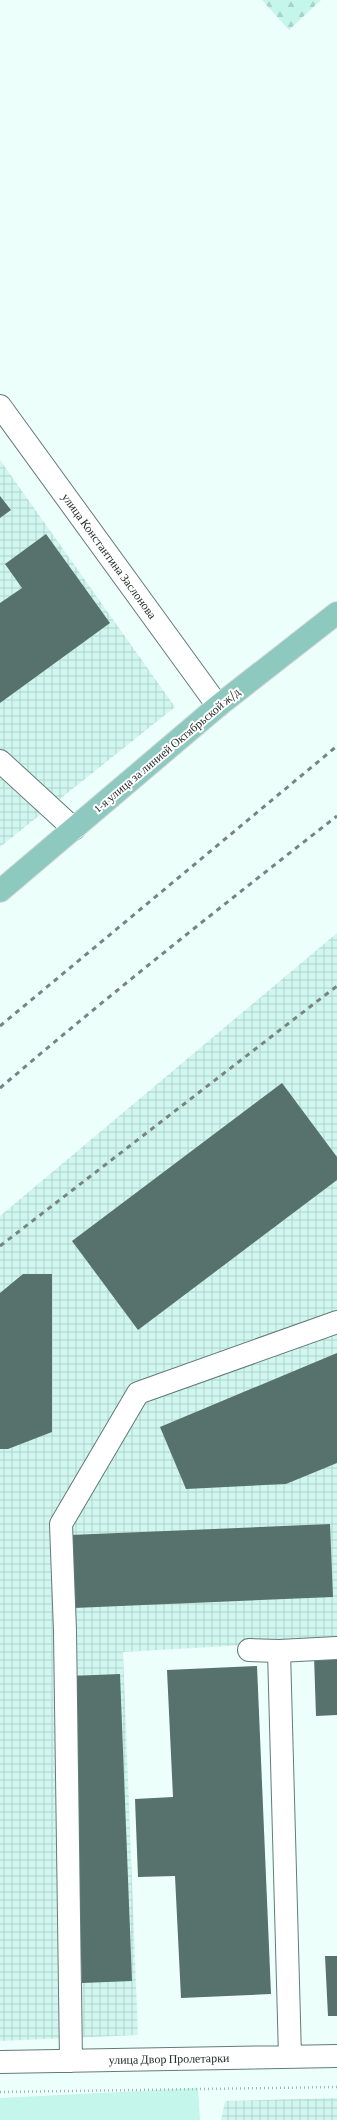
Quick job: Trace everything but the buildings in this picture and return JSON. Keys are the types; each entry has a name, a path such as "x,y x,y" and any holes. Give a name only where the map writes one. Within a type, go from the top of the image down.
{"main road":[{"name":"1-я улица за линией Октябрьской ж/д","path":"0,891 218,706 337,613"}],"street":[{"name":"улица Константина Заслонова","path":"0,406 218,706"},
{"path":"0,761 74,829"},
{"path":"71,2061 65,1647 61,1524 138,1393 337,1322"},
{"path":"249,1650 279,1651 337,1648"},
{"path":"279,1651 290,2057"},
{"name":"улица Двор Пролетарки","path":"0,2062 337,2056"}],"path":[{"path":"0,2092 337,2087"}],"shaded area":[{"path":"0,460 175,707 0,847"},
{"path":"337,933 337,1640 123,1652 138,2035 0,2041 0,1216"},
{"path":"337,2098 337,2120 221,2120 225,2101"}],"green space":[{"path":"262,0 321,0 289,30"},
{"path":"198,2088 200,2120 0,2120 0,2098"}],"railway":[{"path":"0,1026 337,746"},
{"path":"0,1088 209,916 337,816"},
{"path":"0,1246 337,986"}]}
